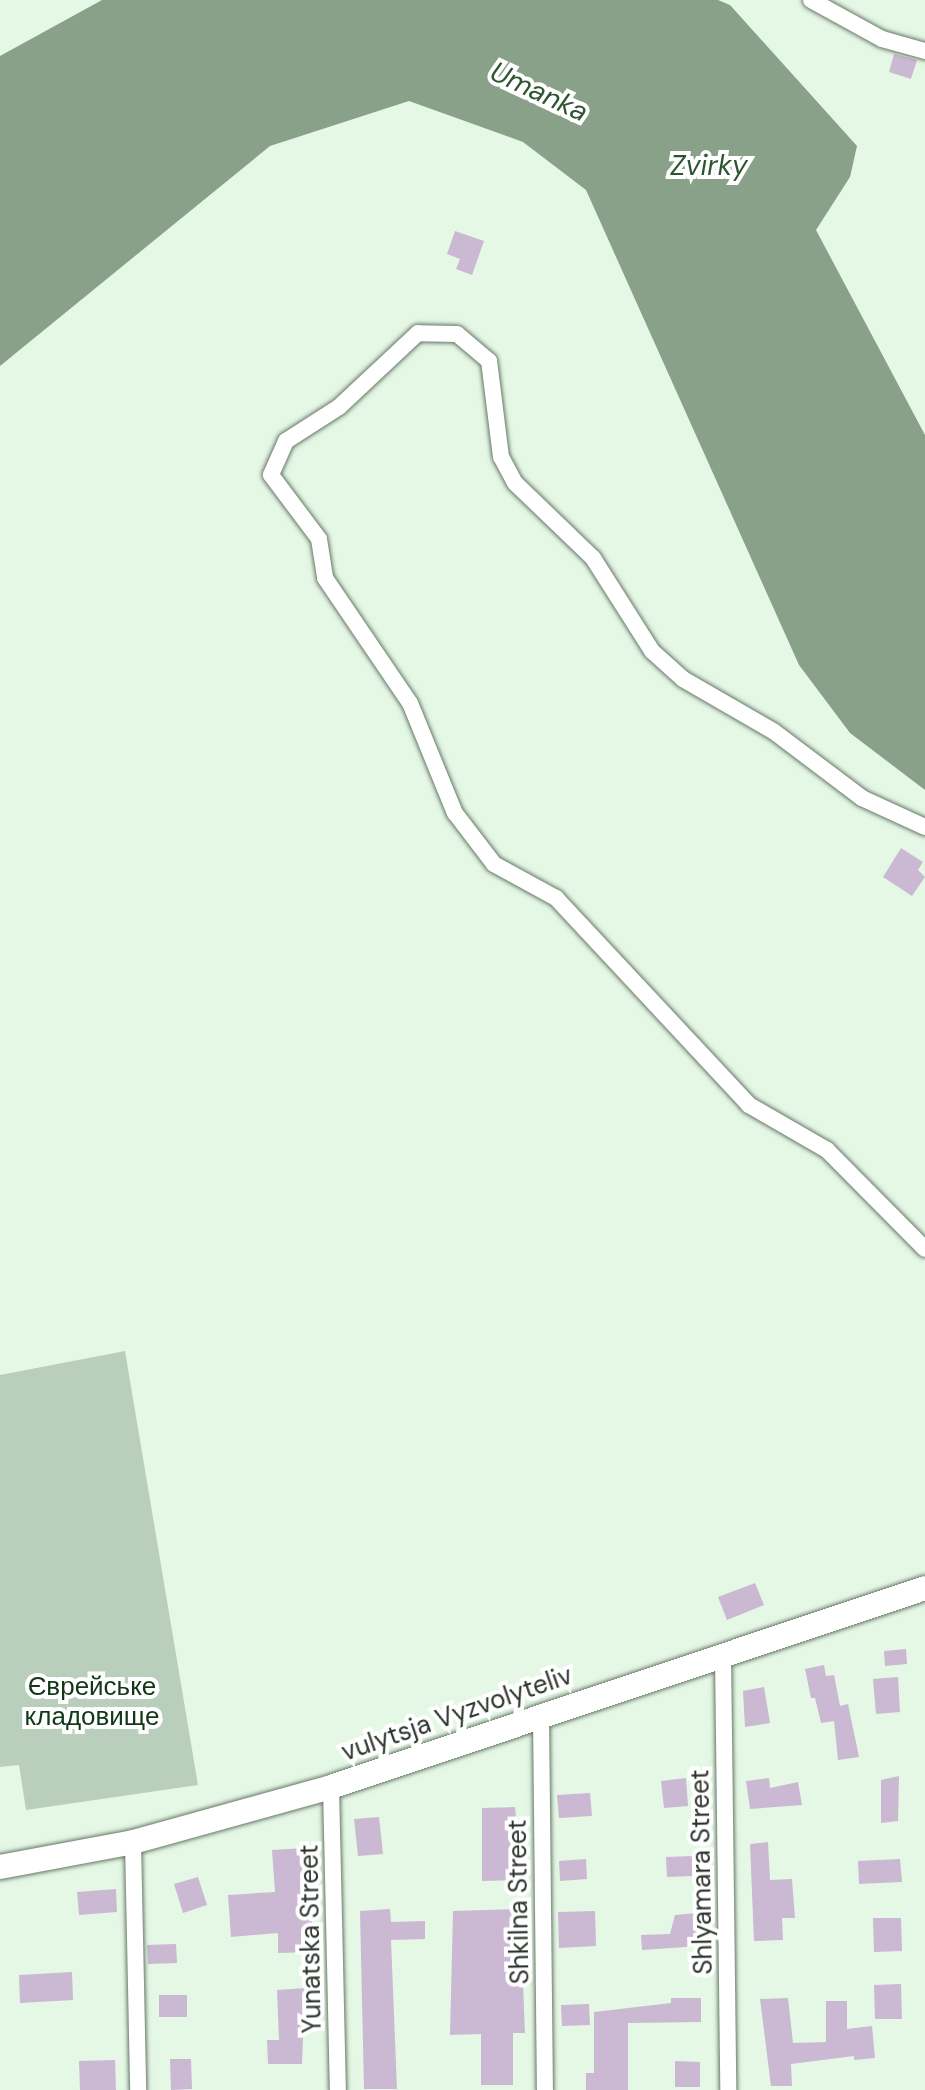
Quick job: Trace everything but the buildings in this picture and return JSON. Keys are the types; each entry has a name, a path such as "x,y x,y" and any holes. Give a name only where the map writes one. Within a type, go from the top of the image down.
{"main road":[{"name":"vulytsja Vyzvolyteliv","path":"0,1867 133,1842 331,1787 925,1588"}],"street":[{"path":"811,0 882,39 925,51"},
{"path":"925,827 862,798 773,731 683,679 652,651 593,558 515,483 501,457 489,361 457,334 418,333 339,407 286,441 271,475 319,539 325,578 410,703 455,813 494,864 556,898 749,1105 827,1150 925,1249"},
{"name":"Shlyamara Street","path":"723,1654 728,2090"},
{"name":"Shkilna Street","path":"541,1715 545,2090"},
{"name":"Yunatska Street","path":"331,1787 338,2090"},
{"path":"133,1842 138,2090"}],"green space":[{"name":"Єврейське кладовище","path":"125,1351 198,1785 26,1810 19,1765 0,1767 0,1375"}],"water":[{"name":"Zvirky","path":"102,0 718,0 730,5 857,146 850,177 816,230 925,435 925,790 850,733 799,665 586,190 523,142 409,101 270,146 0,366 0,56"}],"water label":[{"name":"Umanka","path":"539,92"}]}
